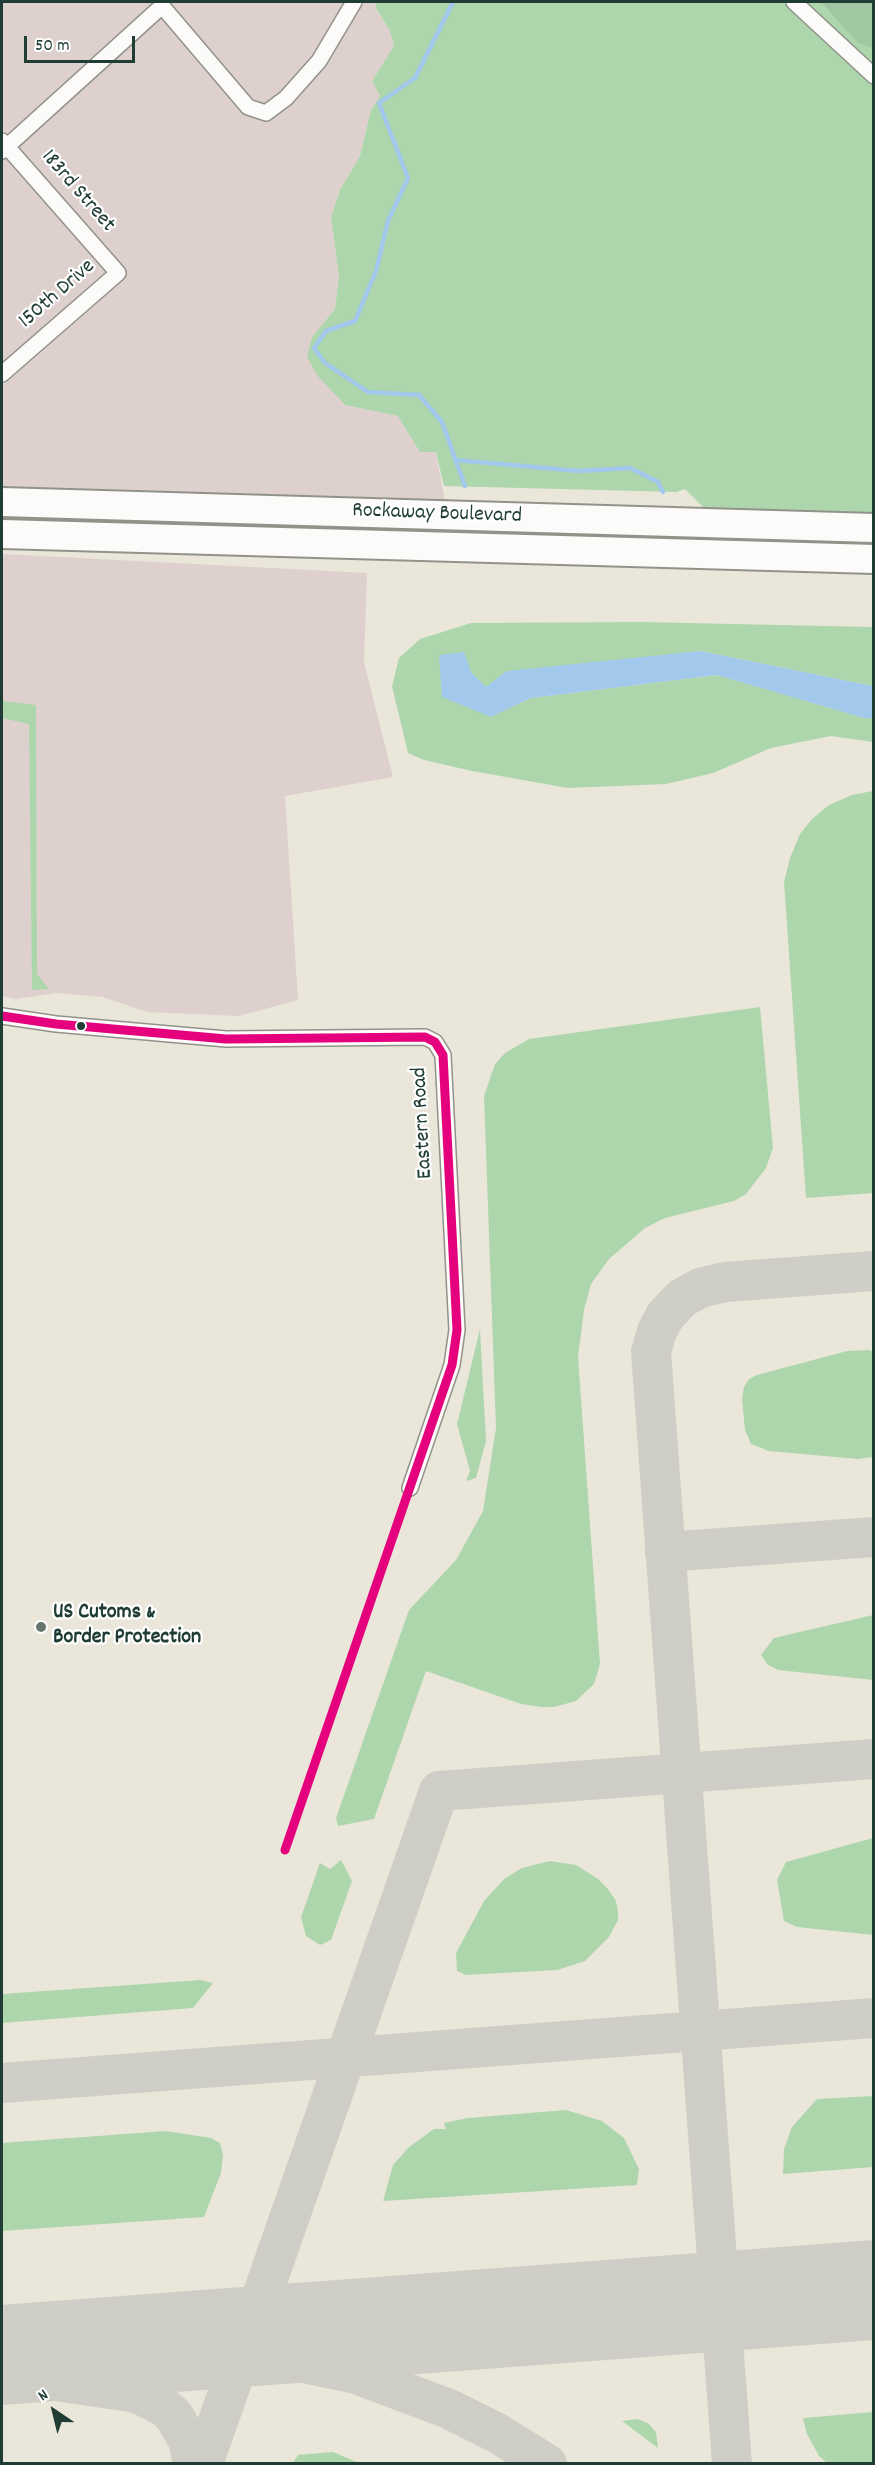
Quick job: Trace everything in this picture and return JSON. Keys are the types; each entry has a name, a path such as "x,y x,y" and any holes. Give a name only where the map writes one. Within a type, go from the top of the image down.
{"highway":[{"name":"Rockaway Boulevard","path":"2,502 873,528"},
{"name":"Rockaway Boulevard","path":"2,534 873,559"}],"street":[{"path":"3,146 162,6 248,107 266,113 286,98 319,61 354,2"},
{"path":"794,2 873,76"},
{"name":"183rd Street","path":"3,146 118,273"},
{"name":"150th Drive","path":"2,374 118,273"},
{"name":"Eastern Road","path":"2,1016 56,1024 226,1039 425,1037 435,1042 443,1055 458,1330 452,1365 410,1488"}],"shaded area":[{"path":"2,2 377,2 375,8 390,31 394,46 372,81 380,96 371,110 360,156 340,190 331,217 339,276 335,309 312,337 345,405 398,416 420,451 436,452 445,502 2,493"},
{"path":"2,554 367,573 364,662 393,777 285,796 298,1000 239,1016 147,1012 103,997 57,993 16,999 2,996"}],"green space":[{"path":"377,2 873,2 873,513 704,508 685,489 676,492 444,486 436,452 420,452 398,416 345,405 317,375 307,357 312,337 335,309 339,276 331,217 340,190 360,156 371,110 380,96 372,81 394,46 390,31 375,7"},
{"path":"821,2 873,2 873,48 858,43"},
{"path":"641,622 873,627 873,686 700,651 486,688 471,672 439,655 490,717 531,698 718,675 864,718 873,718 873,742 831,736 771,748 713,773 666,784 568,788 472,771 424,760 408,753 392,686 399,658 420,639 471,623"},
{"path":"2,701 36,705 37,974 49,989 32,990 29,724 2,718"},
{"path":"873,791 873,1193 806,1198 784,882 790,858 800,834 812,819 829,805 852,795"},
{"path":"760,1007 773,1148 766,1168 746,1194 734,1201 665,1218 645,1228 609,1259 591,1284 584,1310 578,1357 600,1664 594,1684 576,1701 554,1707 541,1707 521,1704 426,1671 374,1819 338,1826 336,1818 409,1610 456,1560 483,1511 496,1428 484,1096 495,1064 505,1053 529,1039"},
{"path":"480,1329 486,1441 476,1478 466,1481 470,1471 457,1424"},
{"path":"869,1350 874,1352 873,1457 858,1459 769,1451 751,1444 745,1430 742,1399 744,1387 749,1379 847,1351"},
{"path":"873,1615 873,1680 778,1670 768,1665 761,1655 774,1638"},
{"path":"873,1838 873,1935 797,1927 784,1921 777,1880 786,1862"},
{"path":"341,1860 352,1881 331,1940 320,1945 306,1936 301,1917 320,1863 330,1869"},
{"path":"550,1861 576,1865 598,1879 608,1889 616,1901 618,1912 618,1920 609,1937 585,1961 557,1970 466,1975 457,1971 456,1953 484,1901 504,1879 522,1868"},
{"path":"201,1980 213,1983 193,2008 2,2023 2,1994"},
{"path":"873,2096 873,2167 783,2174 784,2149 792,2127 817,2099"},
{"path":"566,2110 602,2121 624,2138 639,2169 637,2185 383,2201 393,2165 409,2147 434,2129 446,2129 444,2123 468,2118"},
{"path":"166,2131 211,2138 220,2143 223,2155 221,2173 204,2217 2,2231 2,2143"},
{"path":"873,2412 873,2463 827,2463 819,2456 807,2434 803,2418"},
{"path":"638,2419 649,2424 656,2432 658,2448 622,2421"},
{"path":"333,2452 359,2463 293,2463 298,2455"}],"water":[{"path":"700,651 873,686 873,718 864,718 717,675 531,698 491,717 442,697 439,655 464,652 471,672 486,687 507,671"}],"waterway":[{"path":"453,2 415,78 379,103 408,178 388,221 376,271 355,321 326,331 314,348 325,363 368,392 419,395 442,422 465,486"},
{"path":"455,460 579,471 630,468 658,482 663,492"}],"taxiway":[{"path":"732,2464 651,1352 657,1331 665,1316 682,1298 700,1288 725,1282 874,1271"},
{"path":"665,1552 874,1537"},
{"path":"203,2464 439,1791 874,1759"},
{"path":"2,2083 874,2018"},
{"path":"144,2344 260,2354 356,2374 449,2409 497,2433 547,2464"},
{"path":"2,2373 137,2393 163,2406 174,2416 188,2440 193,2464"}],"runway":[{"path":"2,2355 874,2290"}],"transit line":[{"path":"2,1016 56,1024 226,1039 425,1037 435,1042 443,1055 457,1330 452,1365 285,1850"}],"place":[{"name":"US Cutoms & Border Protection","path":"41,1627"}]}
